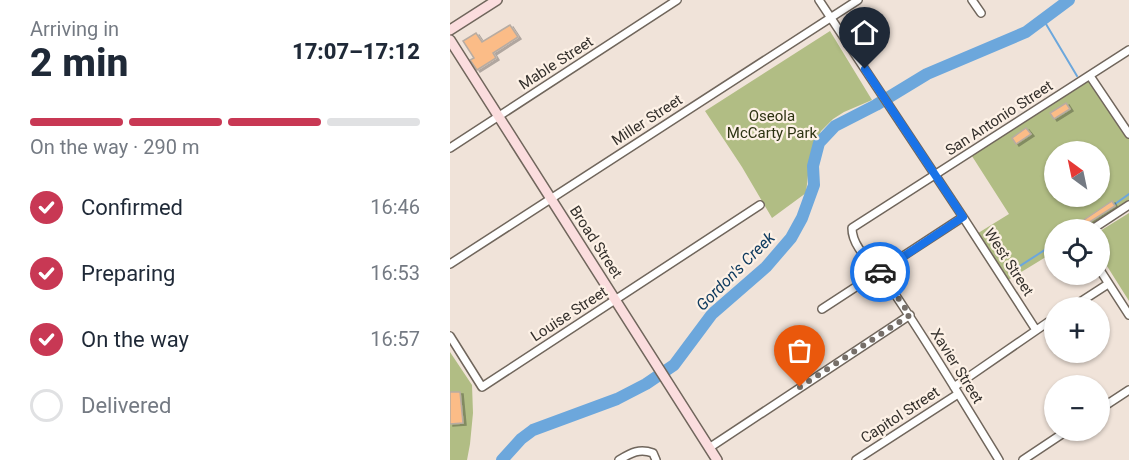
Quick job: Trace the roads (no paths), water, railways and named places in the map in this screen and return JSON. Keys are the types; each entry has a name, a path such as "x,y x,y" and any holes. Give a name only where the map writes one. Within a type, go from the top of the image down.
{"street":[{"path":"450,30 497,0"},
{"name":"Mable Street","path":"450,148 677,0"},
{"name":"West Street","path":"819,0 1036,330"},
{"name":"Miller Street","path":"450,264 858,0"},
{"path":"972,0 981,13"},
{"name":"Broad Street","path":"450,40 717,460"},
{"name":"San Antonio Street","path":"852,228 1129,50"},
{"path":"1090,76 1129,134"},
{"path":"1108,219 1129,205"},
{"name":"Louise Street","path":"450,336 482,387 760,206"},
{"path":"822,309 963,217"},
{"name":"Xavier Street","path":"852,228 852,236 861,252 880,272 910,315 999,460"},
{"path":"1088,297 1106,285"},
{"path":"1109,285 1129,315"},
{"path":"709,448 910,315"},
{"name":"Capitol Street","path":"856,460 1044,325"},
{"path":"1110,402 1129,390"},
{"path":"1023,460 1052,441"},
{"path":"619,460 629,454 645,450 653,453 656,460"}],"waterway":[{"name":"Gordon's Creek","path":"502,460 521,439 533,430 617,399 646,384 674,365 712,314 766,267 791,238 802,218 814,185 813,166 819,143 835,126 876,105 927,74 1026,32 1069,0"},
{"path":"1043,19 1077,76"},
{"path":"1115,204 1129,194"},
{"path":"1009,273 1044,250"}],"park label":[{"name":"Oseola McCarty Park","path":"772,124"}]}
